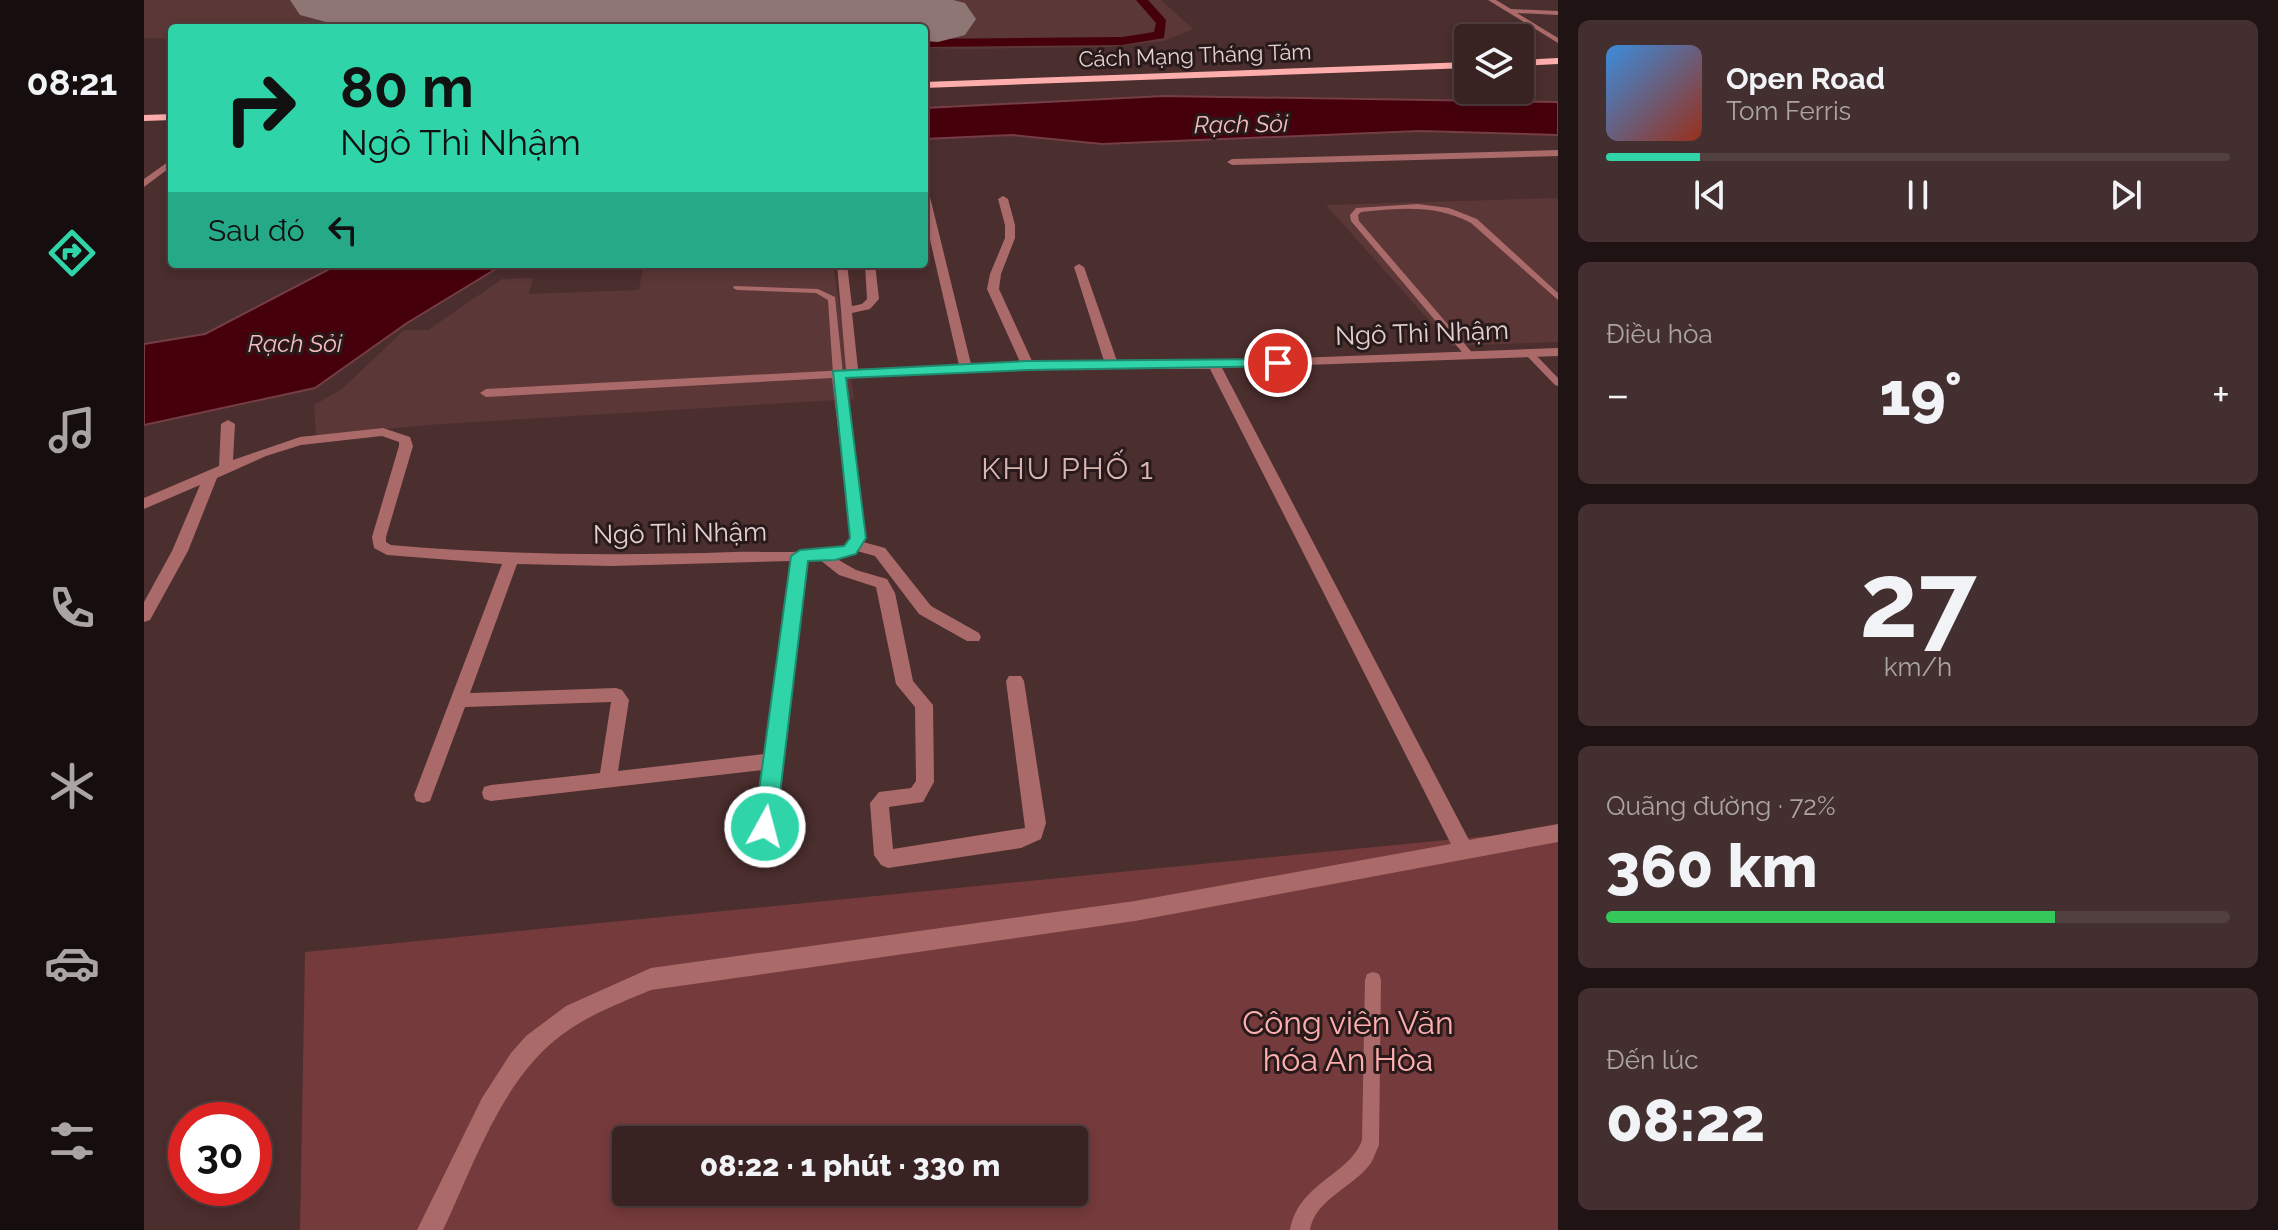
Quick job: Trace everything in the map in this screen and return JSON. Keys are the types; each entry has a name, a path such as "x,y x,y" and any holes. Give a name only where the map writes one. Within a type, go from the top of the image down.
{"main road":[{"path":"1534,62 1558,61"},
{"name":"Cách Mạng Tháng Tám","path":"928,85 1454,66"},
{"path":"144,118 168,117"}],"street":[{"path":"1491,0 1558,41"},
{"path":"1509,11 1558,13"},
{"path":"1232,162 1558,153"},
{"path":"144,184 168,165"},
{"path":"1003,199 1011,232 1008,248 993,277 993,289 1028,365"},
{"path":"928,210 966,368"},
{"path":"1079,267 1112,366"},
{"path":"842,268 846,311 845,374 858,538 856,545 880,552 925,610 973,637"},
{"path":"846,311 866,307 873,299 870,268"},
{"name":"Ngô Thì Nhậm","path":"486,393 1028,365 1214,365 1558,352"},
{"path":"1214,365 1463,848"},
{"path":"226,470 228,424"},
{"name":"Ngô Thì Nhậm","path":"144,504 210,478 261,453 300,441 383,432 396,434 405,440 406,446 379,537 382,547 402,551 512,557 667,561 824,555 850,550 856,545"},
{"path":"144,616 180,551 210,478"},
{"path":"824,555 837,569 850,576 882,583 887,593 905,684 924,705 925,782 922,790 916,796 886,798 879,803 884,855 888,859 1021,839 1034,833 1036,823 1015,681"},
{"path":"765,827 800,556"},
{"path":"423,795 512,557"},
{"path":"459,700 616,695 620,700 608,779"},
{"path":"491,793 772,761"},
{"path":"430,1230 503,1085 534,1043 584,1008 651,979 1135,911 1463,848 1558,833"}],"lane":[{"path":"1470,356 1355,221 1359,210 1433,206 1460,212 1558,297"},
{"path":"737,288 818,291 832,299 845,374"},
{"path":"1529,353 1558,383"},
{"path":"1300,1230 1299,1222 1309,1208 1365,1157 1371,1140 1373,980"}],"shaded area":[{"path":"144,0 1161,0 1193,29 1164,41 1111,47 965,49 928,48 928,24 168,24 168,39 144,38"},
{"path":"1558,198 1558,342 1452,346 1326,205"},
{"path":"643,268 834,268 854,399 427,425 316,436 314,405 342,389 404,330 428,330 502,279 533,278 529,294 639,290"}],"green space":[{"name":"Công viên Văn hóa An Hòa","path":"1558,829 1558,1230 300,1230 305,952"}],"water":[{"name":"Rạch Sỏi","path":"1164,96 1454,100 1454,104 1558,102 1558,135 1420,131 1102,144 1012,135 928,139 928,108"},
{"name":"Rạch Sỏi","path":"331,268 497,268 407,323 315,388 144,425 144,344 205,334"}],"waterway":[{"path":"928,43 1122,41 1160,35 1162,23 1142,0"}],"runway":[{"path":"326,0 938,19"}],"district":[{"name":"KHU PHỐ 1","path":"1068,468"}],"route":[{"path":"765,827 800,556 850,550 858,538 838,374 1028,365 1278,363"}]}
